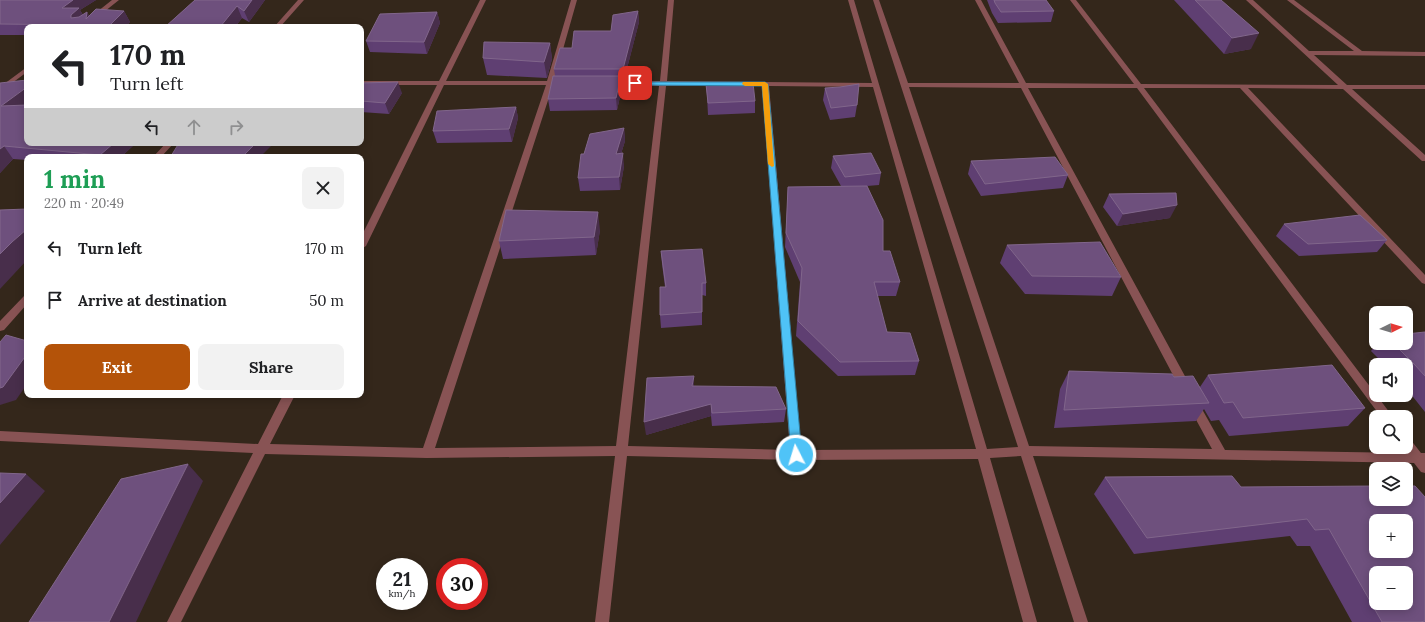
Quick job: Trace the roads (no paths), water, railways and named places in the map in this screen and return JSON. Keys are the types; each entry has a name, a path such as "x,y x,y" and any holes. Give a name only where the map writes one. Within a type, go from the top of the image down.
{"street":[{"path":"85,24 116,0"},
{"path":"280,24 301,0"},
{"path":"364,240 482,0"},
{"path":"427,452 550,83 574,0"},
{"path":"602,622 663,83 671,0"},
{"path":"851,0 983,454 1030,622"},
{"path":"876,0 1081,622"},
{"path":"978,0 1221,454"},
{"path":"1073,0 1382,410"},
{"path":"1249,0 1425,159"},
{"path":"1290,0 1360,53"},
{"path":"1307,53 1425,54"},
{"path":"0,90 24,71"},
{"path":"0,83 21,83"},
{"path":"364,83 572,83"},
{"path":"603,83 876,85"},
{"path":"765,84 796,455"},
{"path":"905,85 1425,87"},
{"path":"1242,86 1425,281"},
{"path":"160,154 167,146"},
{"path":"0,327 24,301"},
{"path":"174,622 288,398"},
{"path":"0,436 262,450 427,452 621,451 796,455 983,454 1024,451 1221,454 1423,462"},
{"path":"1413,450 1423,462"}]}
